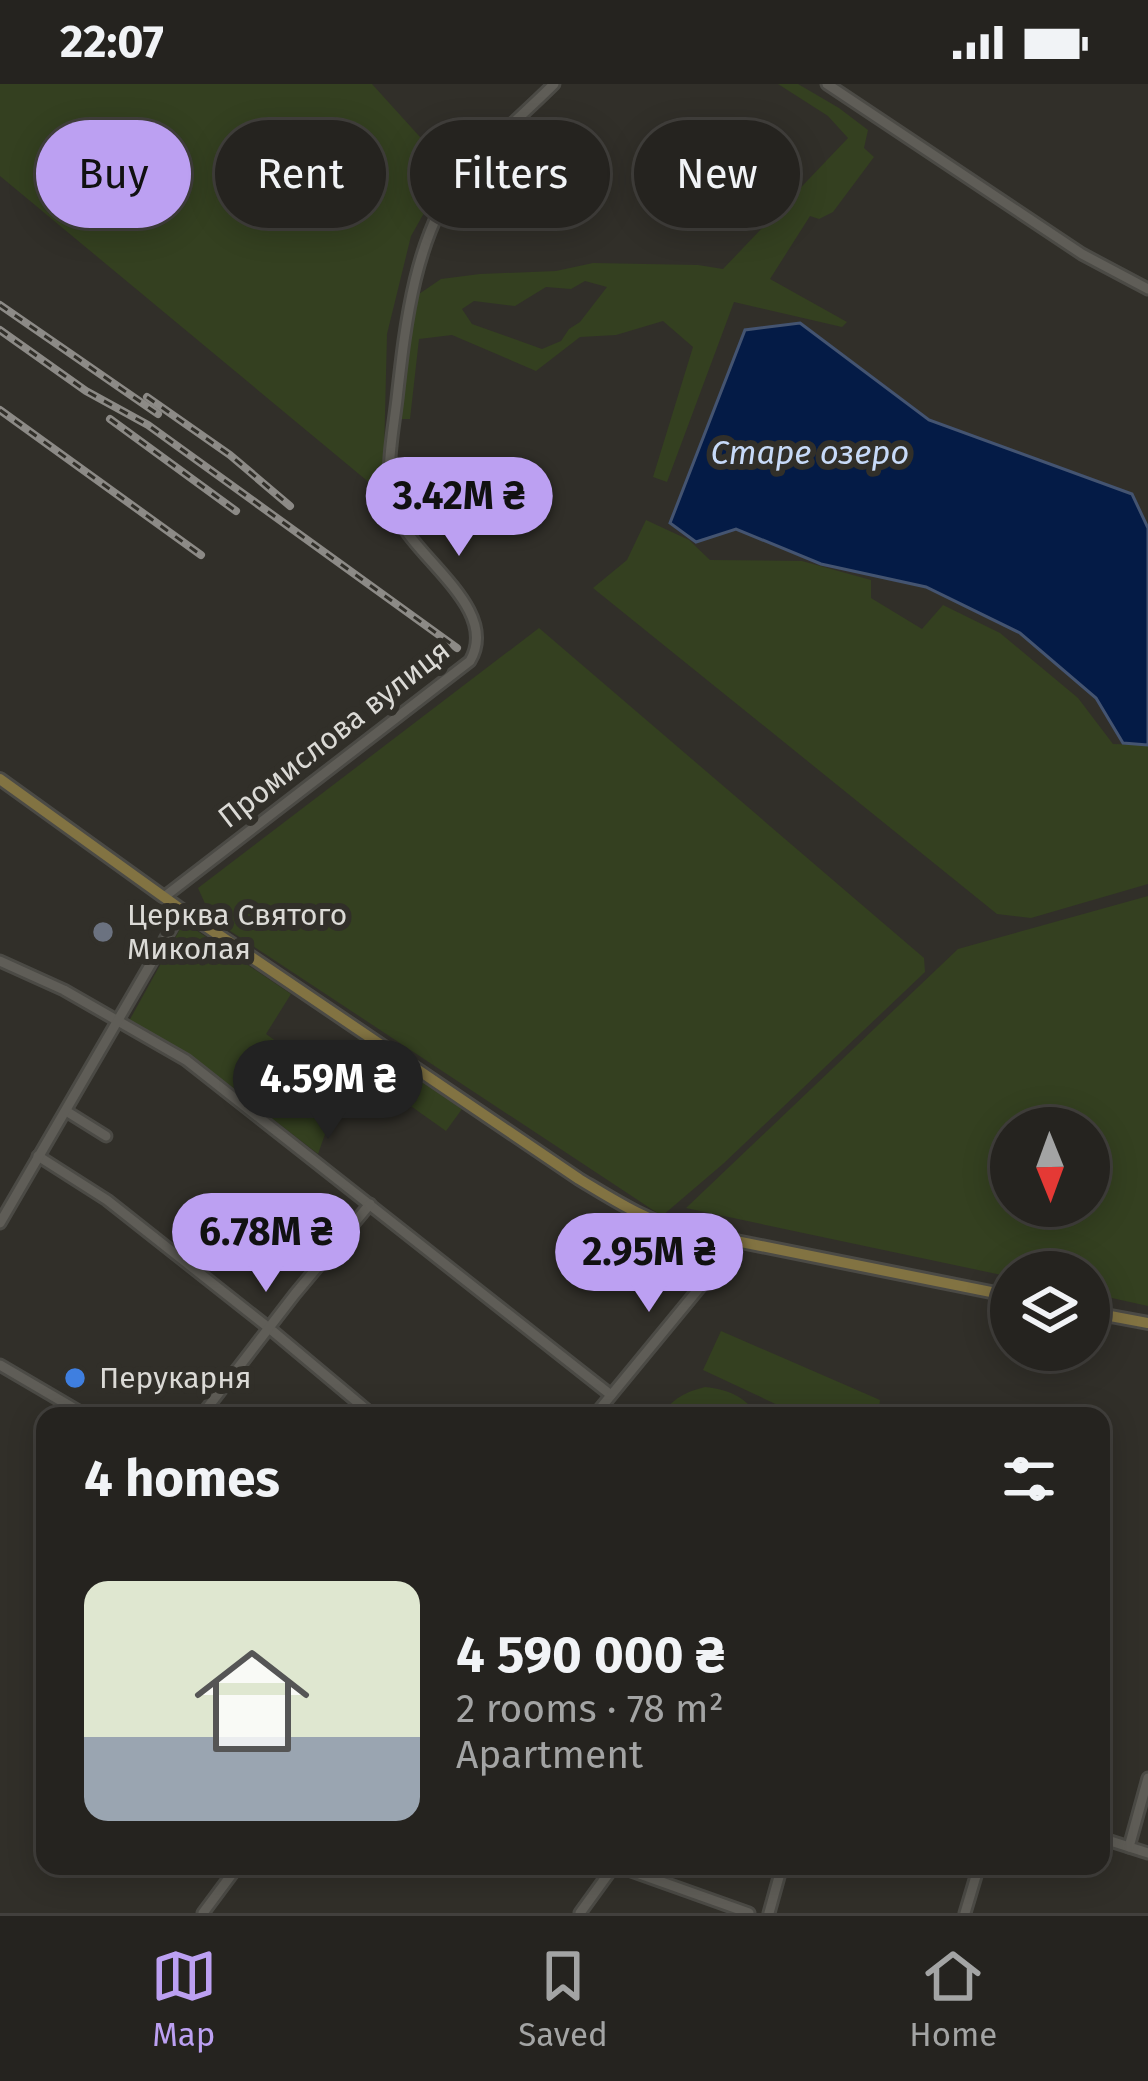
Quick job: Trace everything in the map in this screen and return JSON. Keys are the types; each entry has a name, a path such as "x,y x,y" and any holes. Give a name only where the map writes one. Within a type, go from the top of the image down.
{"main road":[{"path":"0,779 182,910 620,1204 661,1225 990,1293"},
{"path":"1110,1316 1148,1323"}],"street":[{"name":"Промислова вулиця","path":"164,897 470,662 477,649 475,625 459,594 395,512 389,480 403,346 431,225 462,175 554,84"},
{"path":"827,84 1082,254 1148,289"},
{"path":"0,1223 182,910"},
{"path":"0,961 186,1060 611,1395"},
{"path":"66,1111 106,1136"},
{"path":"38,1156 107,1200 363,1407"},
{"path":"208,1407 370,1204"},
{"path":"601,1407 738,1241"},
{"path":"0,1365 72,1407"},
{"path":"1129,1847 1148,1778"},
{"path":"1110,1841 1148,1852"},
{"path":"203,1913 231,1875"},
{"path":"580,1913 608,1875"},
{"path":"641,1875 749,1913"},
{"path":"769,1913 780,1875"},
{"path":"965,1913 976,1875"}],"green space":[{"path":"0,84 372,84 410,126 410,228 416,228 387,334 383,494 63,228 191,228 191,120 36,120 36,206 0,176"},
{"path":"778,84 798,84 868,130 864,148 874,157 833,212 819,219 810,216 770,279 847,322 842,327 734,302 667,482 653,477 693,347 663,321 616,335 580,337 536,371 452,335 419,339 410,419 399,419 419,294 441,279 556,271 593,263 723,269 762,228 800,228 800,188 848,138 828,116","holes":["585,281 607,287 561,341 542,349 472,324 462,309 474,301 515,306 546,287 571,289"]},
{"path":"646,520 689,540 710,560 802,561 871,580 871,598 922,629 943,605 1000,633 1078,698 1113,744 1148,745 1148,884 1031,918 997,914 593,588 627,560"},
{"path":"539,628 924,958 925,972 662,1216 212,919 198,888"},
{"path":"1148,896 1148,1306 1110,1298 1110,1251 990,1251 990,1273 686,1208 958,949"},
{"path":"184,922 291,994 266,1034 326,1077 358,1039 462,1109 446,1131 374,1080 340,1072 315,1106 330,1120 318,1154 190,1055 129,1021"},
{"path":"721,1331 880,1400 879,1407 782,1407 703,1370"},
{"path":"722,1390 751,1407 669,1407 692,1391"}],"water":[{"name":"Старе озеро","path":"800,323 929,420 1132,494 1148,528 1148,745 1123,743 1096,698 1020,633 926,587 821,564 736,529 696,542 670,523 745,330"}],"railway":[{"path":"0,305 158,414"},
{"path":"0,330 86,391 148,425 457,648"},
{"path":"147,397 230,455 290,506"},
{"path":"0,410 201,555"},
{"path":"110,419 236,511"}],"place":[{"name":"Церква Святого Миколая","path":"103,932"},
{"name":"Перукарня","path":"75,1378"}]}
